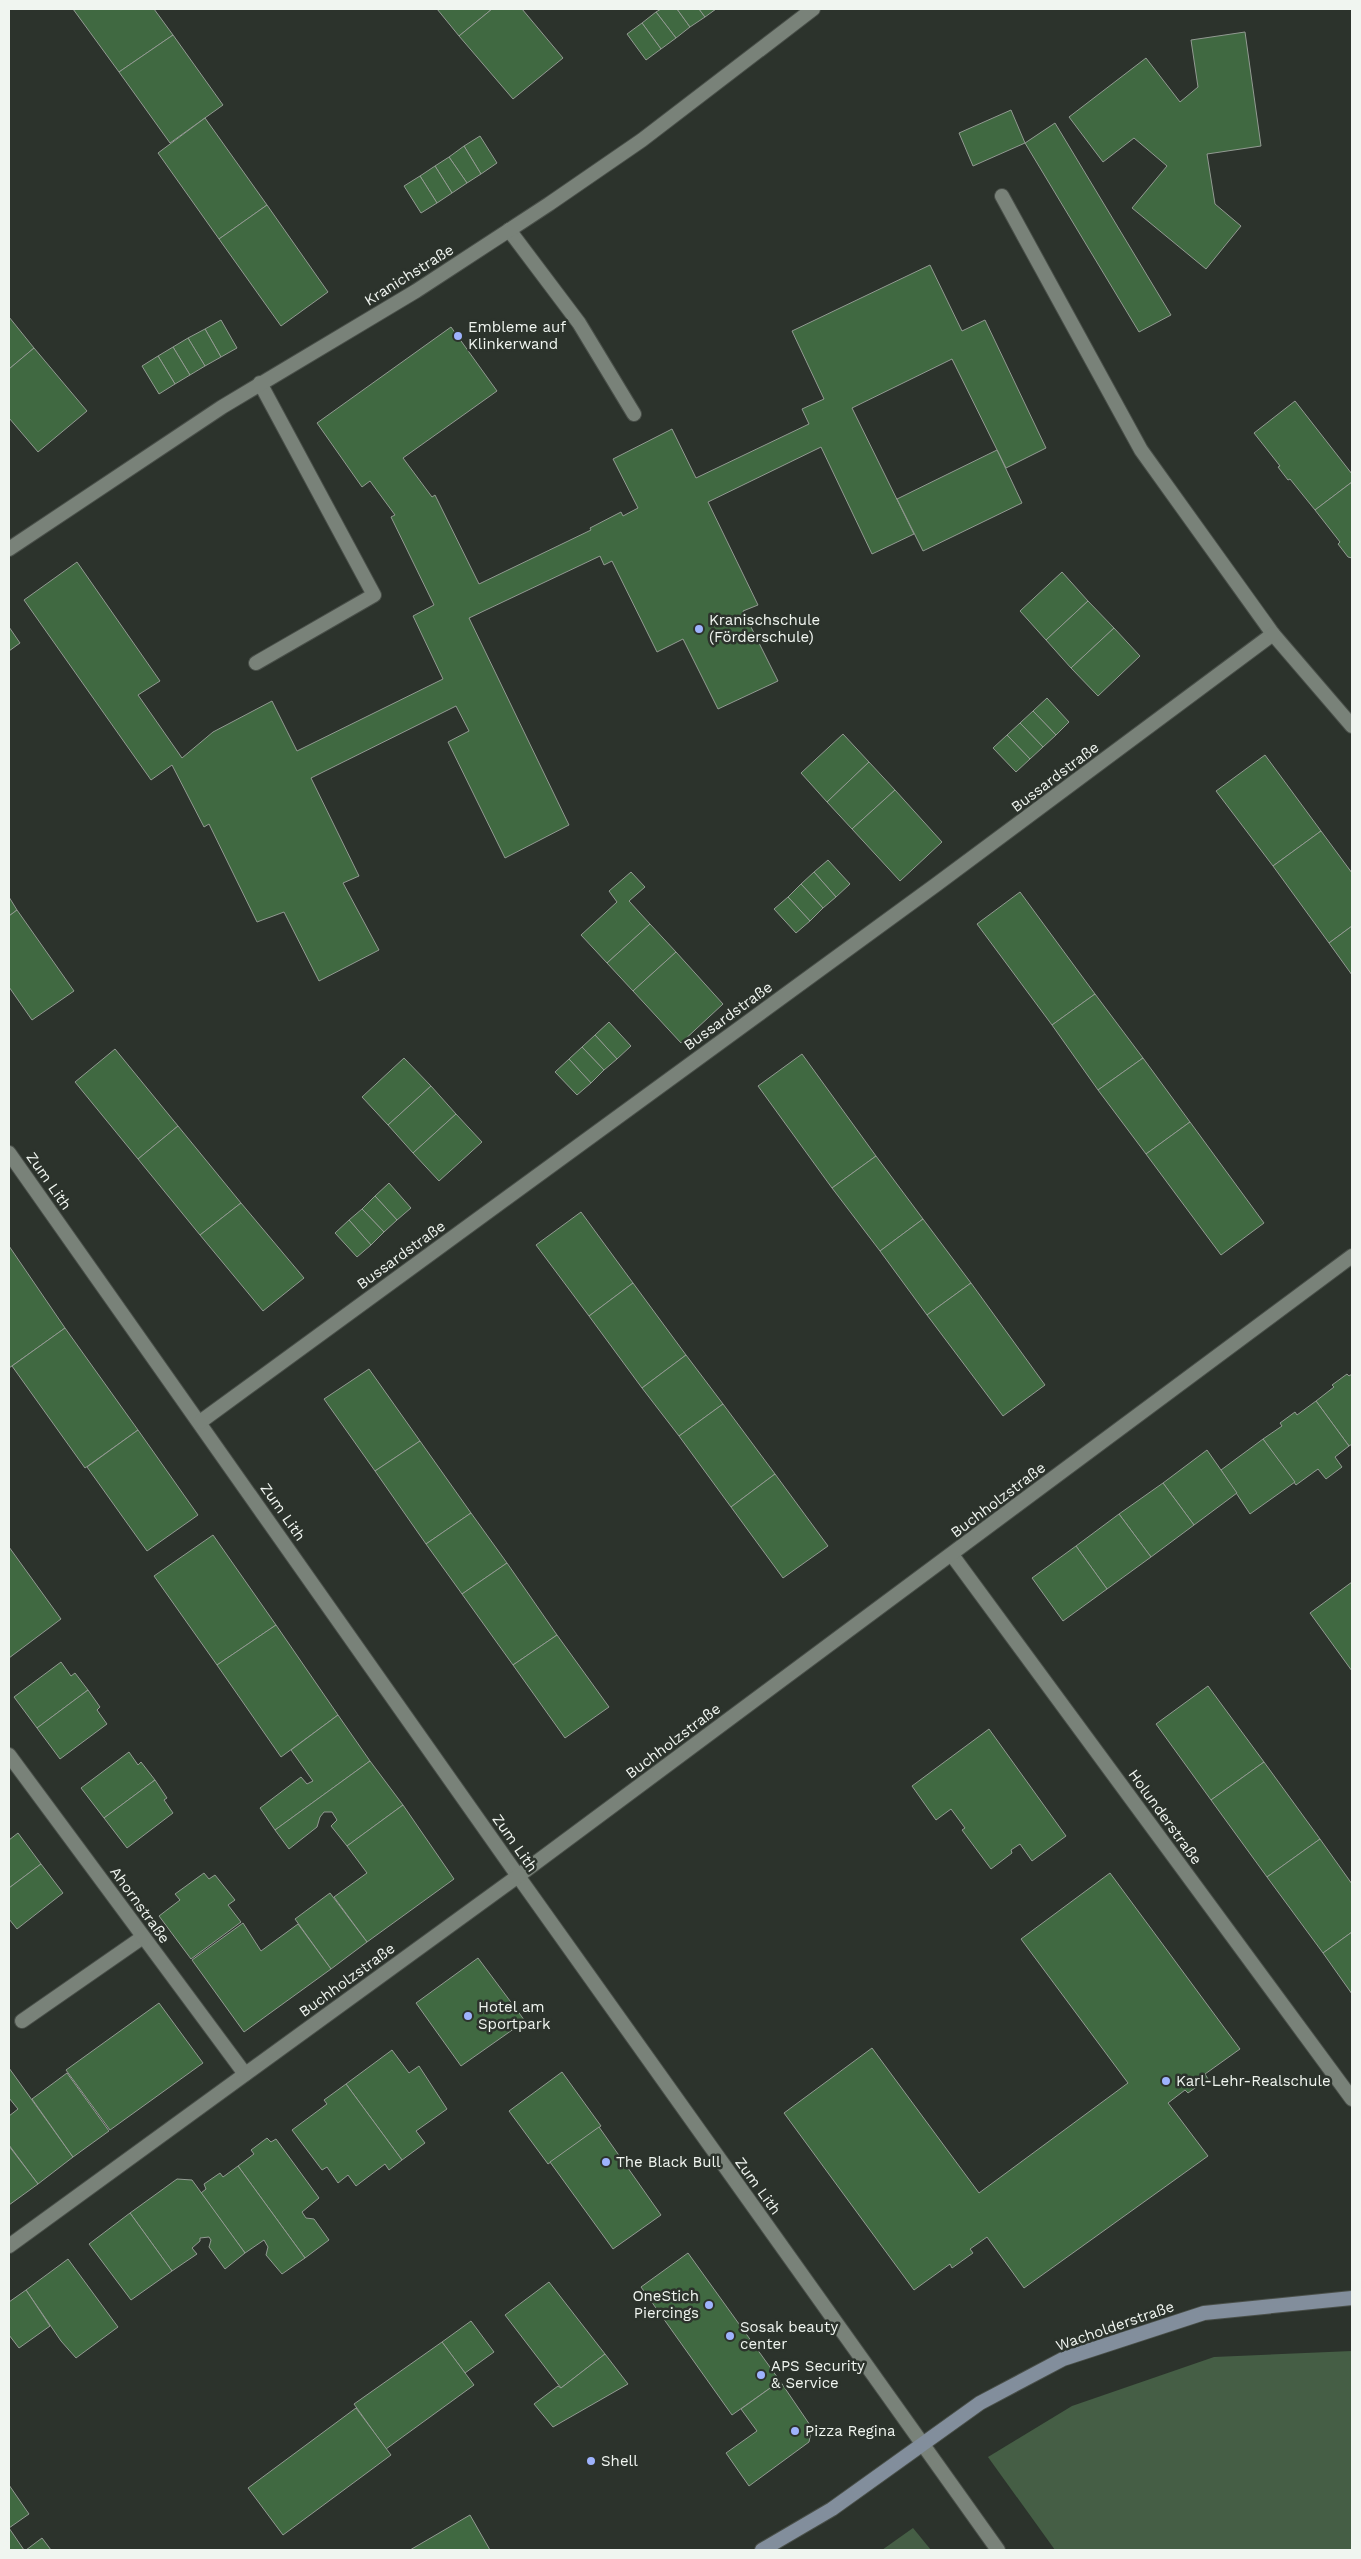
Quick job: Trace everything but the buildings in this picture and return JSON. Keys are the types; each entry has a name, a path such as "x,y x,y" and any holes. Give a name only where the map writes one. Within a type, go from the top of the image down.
{"main road":[{"name":"Wacholderstraße","path":"762,2550 832,2509 980,2403 1063,2359 1204,2313 1352,2298"}],"street":[{"name":"Kranichstraße","path":"9,549 139,460 260,384 416,291 509,230 642,140 813,9"},
{"path":"1002,196 1141,450 1273,634 1352,726"},
{"path":"509,230 579,322 634,414"},
{"path":"256,663 374,595 260,384"},
{"name":"Bussardstraße","path":"200,1422 929,890 1273,634"},
{"name":"Zum Lith","path":"9,1153 518,1876 998,2550"},
{"name":"Buchholzstraße","path":"9,2246 518,1876 1352,1256"},
{"name":"Holunderstraße","path":"952,1555 1352,2099"},
{"name":"Ahornstraße","path":"9,1755 245,2074"},
{"path":"22,2021 143,1937"}],"green space":[{"path":"1352,2351 1352,2550 1055,2550 988,2457 1072,2406 1214,2357"},
{"path":"913,2528 931,2550 882,2550"}],"place":[{"name":"Embleme auf Klinkerwand","path":"458,336"},
{"name":"Kranischschule (Förderschule)","path":"699,629"},
{"name":"Hotel am Sportpark","path":"468,2016"},
{"name":"Karl-Lehr-Realschule","path":"1166,2081"},
{"name":"The Black Bull","path":"606,2162"},
{"name":"OneStich Piercings","path":"709,2305"},
{"name":"Sosak beauty center","path":"730,2336"},
{"name":"APS Security & Service","path":"761,2375"},
{"name":"Pizza Regina","path":"795,2431"},
{"name":"Shell","path":"591,2461"}]}
